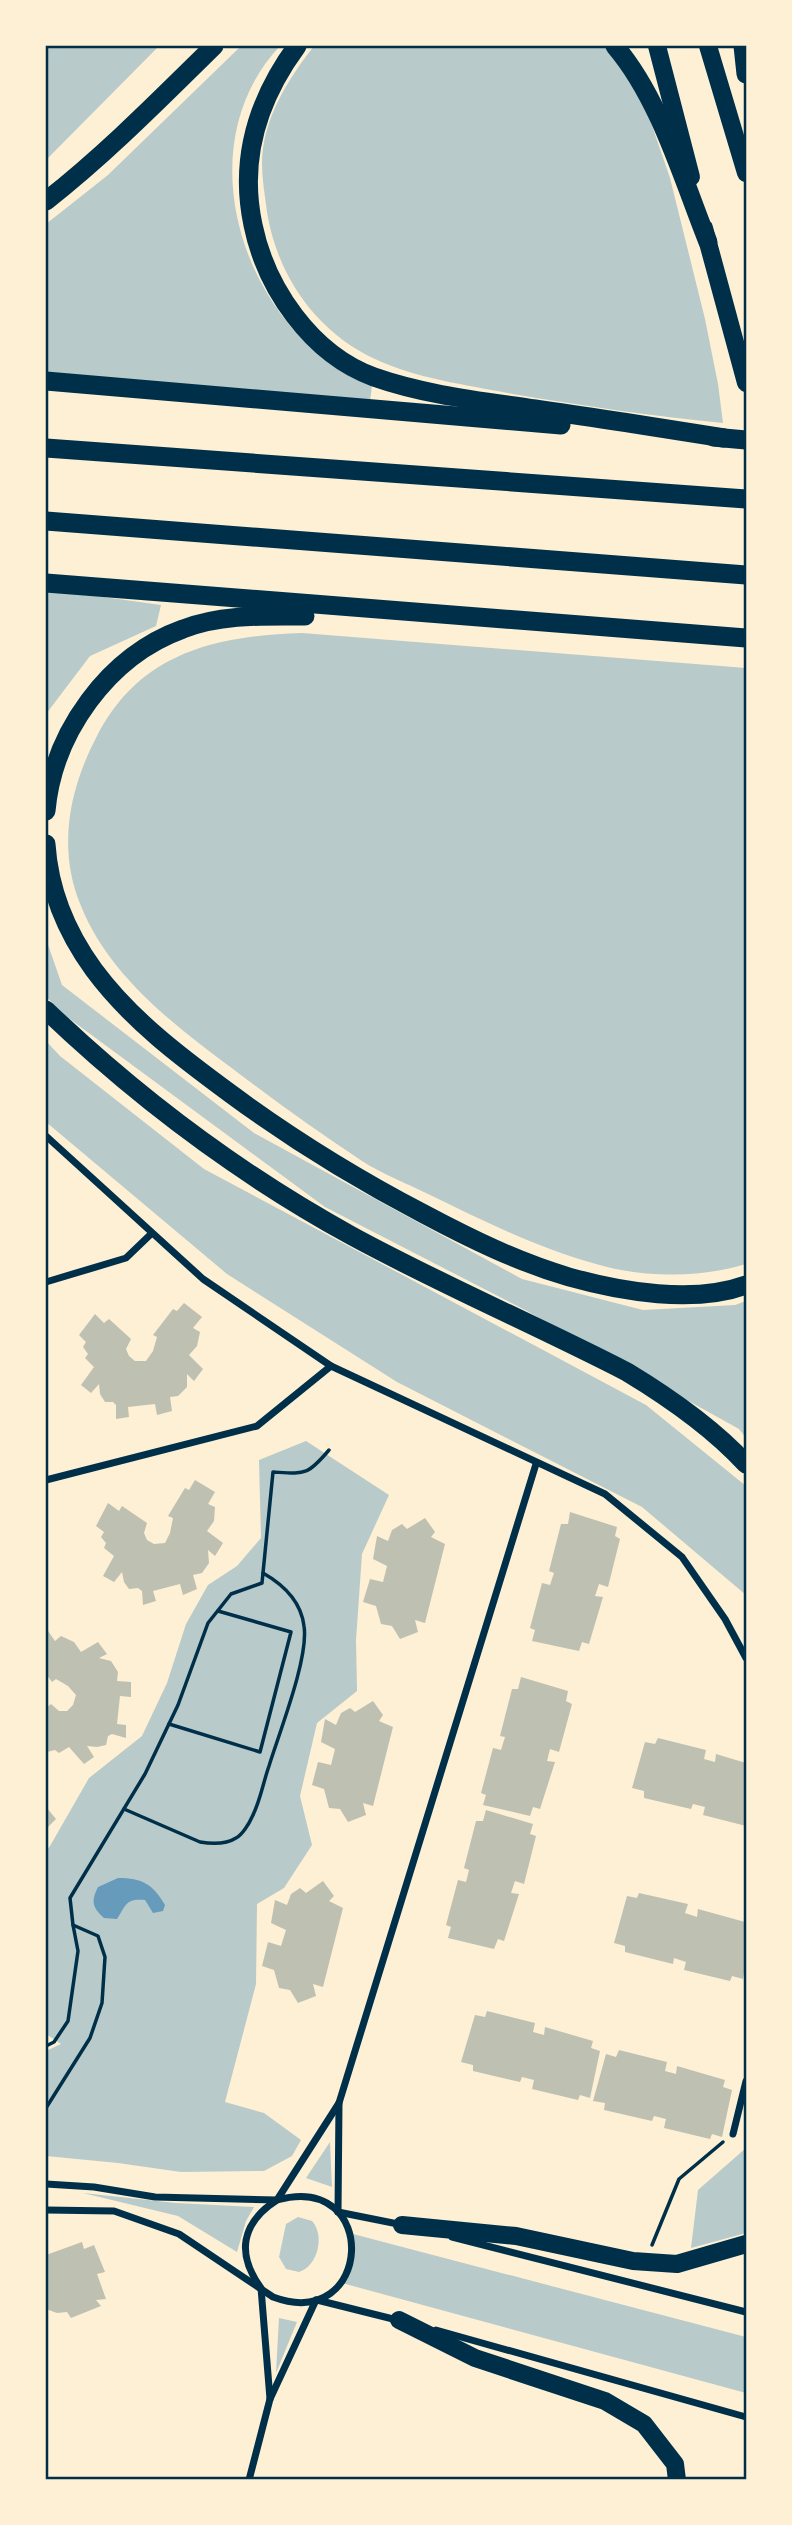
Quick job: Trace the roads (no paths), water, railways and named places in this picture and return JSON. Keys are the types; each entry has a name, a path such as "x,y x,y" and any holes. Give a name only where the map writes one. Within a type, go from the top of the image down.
{"highway":[{"path":"46,201 155,104 214,46"},
{"path":"297,46 270,90 253,131 248,194 255,237 271,277 295,315 327,348 347,363 372,376 440,394 724,438"},
{"path":"615,46 639,79 656,112 708,242"},
{"path":"657,46 747,383"},
{"path":"708,46 747,173"},
{"path":"743,46 747,75"},
{"path":"46,381 747,440"},
{"path":"46,448 747,499"},
{"path":"46,521 747,575"},
{"path":"46,583 741,638"},
{"path":"46,811 54,766 78,716 112,674 147,648 183,628 248,617 326,615 478,618"},
{"path":"46,844 53,887 63,916 84,955 117,998 188,1062 302,1144 474,1241 568,1277 629,1289 687,1295 747,1285"},
{"path":"46,1010 142,1097 242,1168 361,1241 627,1372 660,1391 712,1430 747,1464"},
{"path":"402,2225 516,2236 633,2261 677,2264 747,2244"},
{"path":"399,2320 475,2358 606,2401 644,2424 675,2465 677,2480"}],"street":[{"path":"46,1136 203,1279 331,1366 605,1494 682,1557 725,1619 747,1658"},
{"path":"46,1282 126,1258 151,1234"},
{"path":"46,1480 257,1426 331,1366"},
{"path":"270,2399 261,2288 251,2274 245,2258 245,2240 251,2224 262,2210 276,2200 339,2102 536,1464"},
{"path":"733,2134 747,2081"},
{"path":"338,2212 339,2102"},
{"path":"46,2183 94,2187 155,2197 276,2200 309,2196 325,2202 338,2212 348,2227 353,2245 351,2263 344,2279 332,2292 316,2300 287,2302 273,2297 178,2234 114,2211 46,2210"},
{"path":"338,2212 402,2225 747,2312"},
{"path":"316,2300 399,2320 747,2417"},
{"path":"248,2480 270,2399 316,2300"}],"water":[{"path":"118,1878 134,1879 151,1887 165,1905 163,1911 153,1913 145,1900 134,1900 127,1904 117,1919 104,1918 94,1904 96,1892 98,1887"}]}
